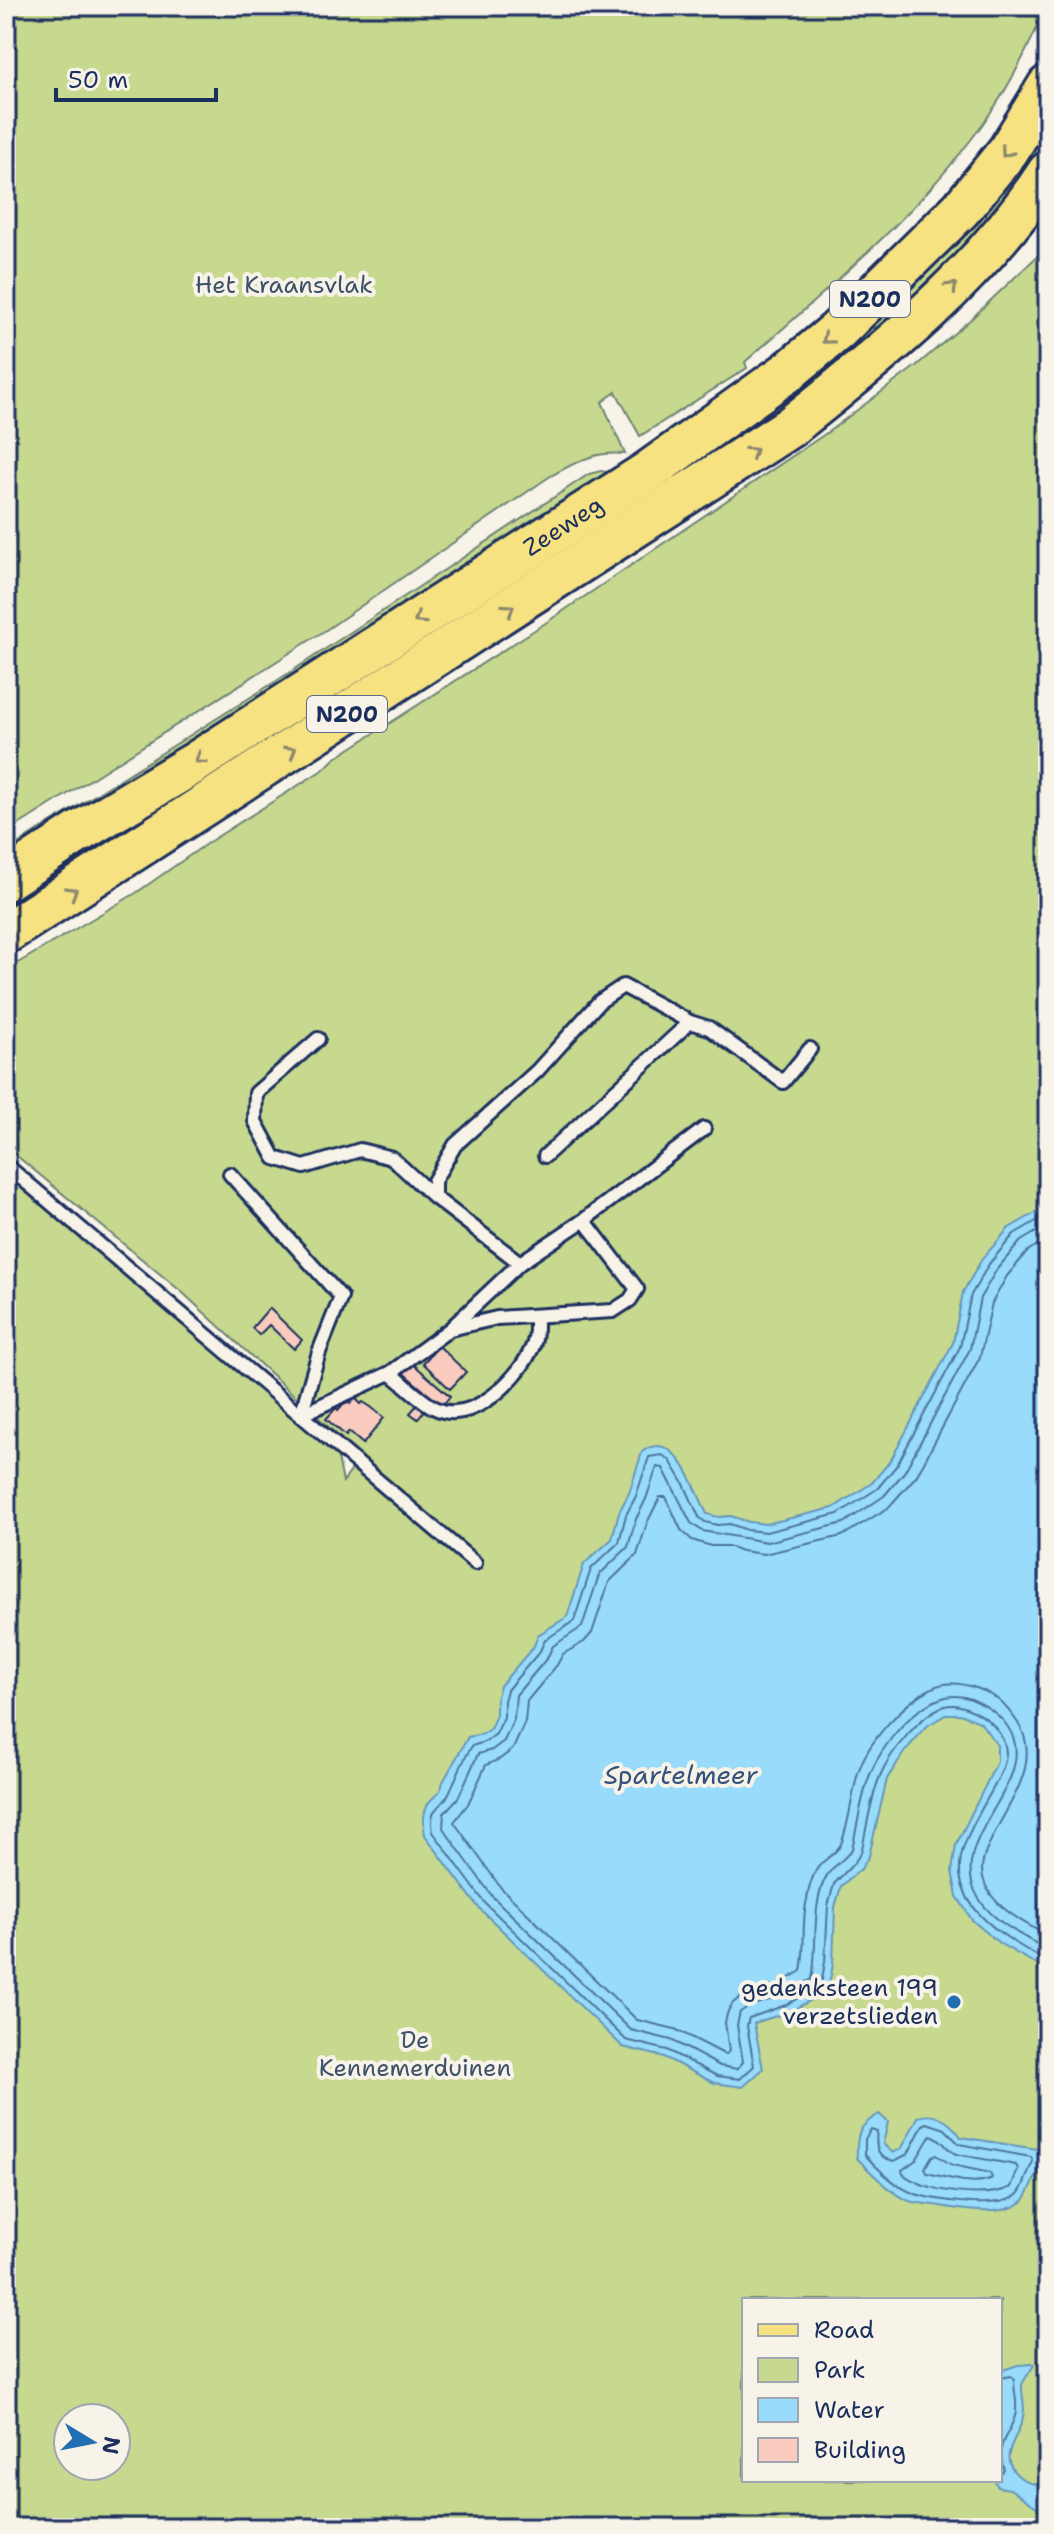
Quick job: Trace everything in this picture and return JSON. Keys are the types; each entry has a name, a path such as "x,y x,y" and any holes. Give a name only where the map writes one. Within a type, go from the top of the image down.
{"main road":[{"name":"Zeeweg","path":"6,880 193,764 649,471 789,371 837,331 961,209 1008,151 1048,86"},
{"name":"Zeeweg","path":"6,933 790,427 950,290 1003,232 1048,172"}],"lane":[{"path":"434,1197 434,1181 455,1145 537,1071 599,1002 623,986 690,1022 709,1028 783,1082 810,1049"},
{"path":"545,1156 690,1022"},
{"path":"318,1039 256,1093 255,1121 275,1158 304,1167 360,1150 392,1158 434,1197 520,1263"},
{"path":"301,1415 390,1373 450,1329 520,1263 584,1220 704,1129"},
{"path":"6,1165 475,1563"},
{"path":"230,1174 341,1297 319,1352 301,1415"},
{"path":"450,1329 497,1318 613,1311 630,1300 637,1289 584,1220"},
{"path":"390,1373 436,1408 468,1411 493,1396 519,1370 531,1352 536,1336 536,1316"}],"green space":[{"name":"Het Kraansvlak","path":"6,6 1047,6 1001,97 939,178 877,243 745,362 747,368 640,436 616,392 602,402 625,454 594,456 549,477 326,630 6,833"},
{"path":"1048,103 1048,151 1023,187 938,280 781,413 6,920 6,899 672,466"},
{"name":"De Kennemerduinen","path":"1048,246 1048,2528 6,2528 6,1176 333,1434 343,1482 361,1457 183,1293 6,1147 6,970 136,893 828,432 916,366"},
{"path":"601,471 616,474 6,874 6,851 289,673 589,474"}],"water":[{"name":"Spartelmeer","path":"1048,1206 1048,1971 999,1943 972,1920 957,1896 952,1871 956,1845 997,1762 997,1745 980,1722 960,1714 947,1714 927,1726 905,1751 887,1779 869,1856 861,1869 841,1886 835,1907 833,1964 828,1991 789,2012 754,2023 763,2069 743,2087 714,2083 664,2057 623,2047 479,1908 425,1835 426,1808 440,1790 468,1737 490,1729 496,1715 500,1686 534,1646 538,1635 567,1617 584,1564 612,1539 642,1452 654,1446 675,1454 691,1478 707,1514 766,1524 833,1508 872,1483 891,1460 953,1343 963,1292 982,1259 1009,1228"},
{"path":"879,2114 888,2122 883,2144 893,2153 902,2148 918,2117 931,2116 948,2123 961,2137 1037,2149 1046,2156 1029,2192 1016,2206 993,2211 968,2210 909,2201 888,2187 857,2158 860,2132"},
{"path":"1018,2365 1034,2365 1022,2384 1023,2417 1010,2449 1010,2464 1024,2480 1048,2488 1048,2511 1044,2512 1010,2489 998,2487 995,2482 1002,2482 1002,2370"}],"building":[{"path":"269,1308 302,1340 294,1349 269,1325 259,1335 252,1328"},
{"path":"439,1346 466,1372 450,1389 423,1363"},
{"path":"412,1363 450,1396 442,1406 403,1373"},
{"path":"355,1398 384,1418 363,1444 349,1432 346,1436 326,1419 336,1408 338,1410 346,1401 350,1404"},
{"path":"419,1403 426,1409 418,1419 410,1413"}],"place":[{"name":"gedenksteen 199 verzetslieden","path":"954,2002"}]}
